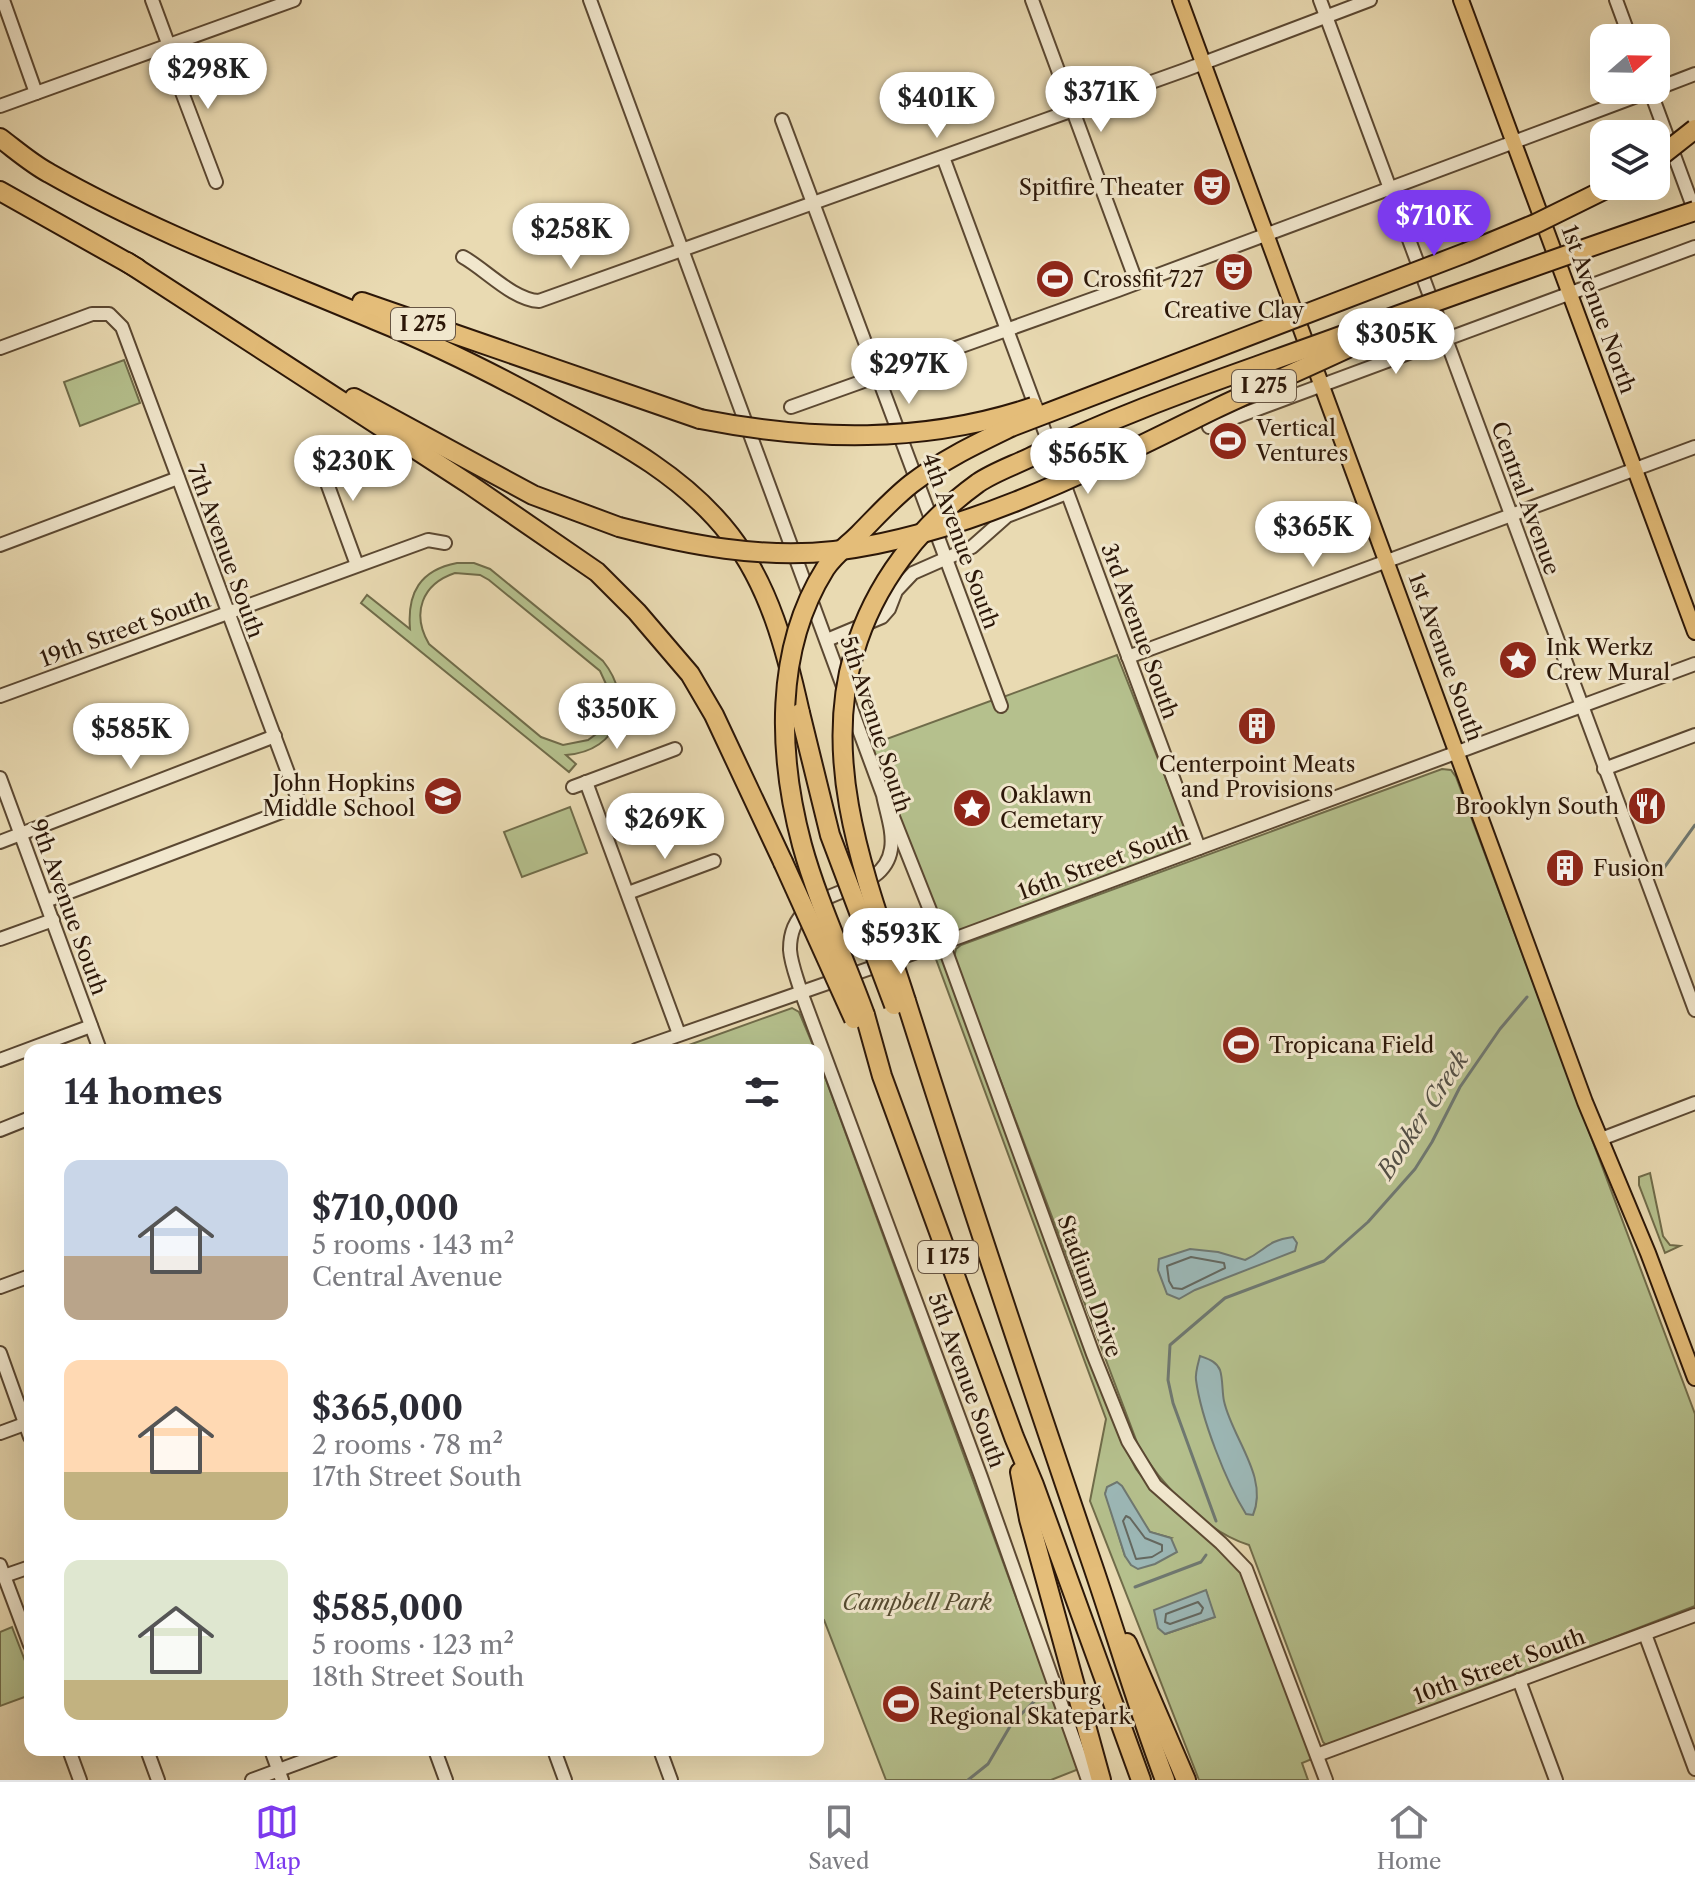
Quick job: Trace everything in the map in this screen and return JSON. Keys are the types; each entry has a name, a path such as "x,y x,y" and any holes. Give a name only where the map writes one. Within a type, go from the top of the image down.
{"highway":[{"path":"1670,149 1695,129"},
{"name":"I 275","path":"0,138 48,172 148,224 427,325 700,419 775,432 827,436 874,435 969,425 1027,409 1241,337 1465,253 1590,197"},
{"path":"1670,153 1695,139"},
{"name":"I 275","path":"0,191 491,475 577,513 619,527 701,547 774,553 832,551 914,536 1055,485 1475,289 1608,240 1695,201"},
{"path":"1608,240 1695,212"},
{"path":"148,224 458,357 605,434 662,470 695,498 729,534 760,582 788,658 830,835 900,1003"},
{"path":"127,262 469,484 597,572 637,612 690,674 714,715 860,1017"},
{"path":"900,1003 863,866 848,798 842,745 853,655 889,573 946,510 981,481 1081,432 1203,385 1475,289"},
{"path":"860,1017 803,847 791,798 786,755 784,714 791,659 805,610 826,567 910,484 959,452 1011,427 1241,337"},
{"name":"I 175","path":"900,1003 1097,1577 1133,1694 1165,1780"},
{"name":"I 175","path":"860,1017 1141,1780"},
{"path":"1014,1437 1029,1519 1101,1780"},
{"path":"1097,1577 1186,1780"}],"main road":[{"name":"1st Avenue South","path":"1180,0 1601,1139 1695,1378"},
{"name":"1st Avenue North","path":"1461,0 1695,632"}],"street":[{"path":"3,0 36,93"},
{"path":"152,0 169,46 169,60 216,182"},
{"path":"0,106 294,0"},
{"name":"5th Avenue South","path":"590,0 883,795 892,838 882,872 873,879 816,903 793,932 790,950 801,992 820,1044"},
{"path":"1032,0 1136,281"},
{"name":"Central Avenue","path":"1320,0 1695,1010"},
{"path":"463,257 495,281 533,301 943,157 1370,0"},
{"path":"1616,0 1625,24"},
{"path":"1670,83 1695,74"},
{"path":"791,407 1615,104"},
{"path":"1657,104 1695,212"},
{"name":"4th Avenue South","path":"782,120 1001,706"},
{"name":"3rd Avenue South","path":"943,157 1199,848"},
{"path":"1209,427 1695,247"},
{"name":"7th Avenue South","path":"0,348 92,314 109,314 122,327 300,805 46,901"},
{"path":"1128,657 1695,447"},
{"path":"316,453 357,565"},
{"path":"0,545 178,478"},
{"path":"827,640 882,617 903,582 923,568 972,547 1007,516 1067,493"},
{"name":"19th Street South","path":"0,696 428,540 445,543"},
{"name":"16th Street South","path":"652,1044 943,943 1695,664"},
{"path":"1604,769 1695,735"},
{"path":"0,842 275,736"},
{"path":"573,787 675,749"},
{"name":"9th Avenue South","path":"0,778 98,1044"},
{"path":"586,782 679,1034"},
{"name":"Stadium Drive","path":"883,795 903,837 1093,1354 1128,1441 1141,1466 1174,1504 1221,1543 1246,1569 1317,1755"},
{"path":"628,893 714,861"},
{"path":"0,939 53,920"},
{"path":"43,1044 91,1026"},
{"path":"0,1060 24,1051"},
{"name":"5th Avenue South","path":"824,1054 981,1477 1088,1780"},
{"path":"1601,1139 1695,1103"},
{"path":"0,1130 24,1120"},
{"path":"0,1287 24,1278"},
{"path":"0,1353 24,1413"},
{"path":"0,1433 24,1424"},
{"path":"24,1568 2,1570 24,1629"},
{"name":"10th Street South","path":"1317,1755 1695,1615"},
{"path":"1645,1634 1695,1769"},
{"path":"1519,1680 1556,1780"},
{"path":"1317,1755 1326,1780"},
{"path":"71,1756 80,1780"},
{"path":"149,1756 158,1780"},
{"path":"273,1756 280,1775"},
{"path":"252,1780 280,1775 320,1756"},
{"path":"437,1756 446,1780"},
{"path":"556,1756 565,1780"},
{"path":"662,1756 671,1780"}],"green space":[{"path":"124,360 140,403 80,426 64,382"},
{"path":"474,563 490,569 603,661 613,676 620,707 617,722 599,744 566,755 576,764 569,772 361,603 367,595 410,629 411,604 418,585 444,566","holes":["455,573 480,575 600,671 612,697 606,722 588,740 563,745 541,737 429,644 421,621 423,601 428,592 434,584"]},
{"path":"1117,655 1192,845 946,937 870,745 993,700 998,712 1007,709 1003,697"},
{"path":"1442,769 1451,770 1456,777 1695,1414 1695,1606 1326,1745 1249,1545 1217,1529 1186,1505 1138,1445 954,957 961,945"},
{"path":"570,807 587,853 522,877 504,832"},
{"path":"939,949 1123,1443 1136,1469 1151,1488 1217,1546 1241,1572 1312,1759 1302,1763 1308,1780 1199,1780 1090,1501 1106,1419 933,951","holes":["1106,1494 1138,1515 1150,1532 1171,1538 1125,1556","1206,1591 1214,1617 1165,1634"]},
{"path":"792,1008 799,1012 812,1044 692,1044"},
{"name":"Campbell Park","path":"824,1074 1079,1769 1051,1780 886,1780 824,1620"},
{"path":"1650,1173 1663,1236 1670,1245 1680,1246 1665,1253 1639,1185 1639,1177"},
{"path":"12,1627 24,1658 24,1697 0,1706 0,1632"}],"water":[{"path":"1293,1237 1297,1243 1295,1251 1179,1299 1167,1294 1158,1270 1159,1259 1190,1249 1218,1252 1245,1260 1271,1243"},
{"path":"1200,1356 1214,1362 1220,1370 1228,1415 1253,1472 1257,1501 1253,1515 1246,1514 1238,1501 1209,1431 1196,1380"},
{"path":"1117,1482 1150,1532 1171,1538 1177,1552 1138,1569 1131,1565 1125,1556 1105,1494 1107,1487"},
{"path":"1206,1590 1215,1617 1165,1634 1158,1628 1154,1610"}],"waterway":[{"name":"Booker Creek","path":"1661,872 1695,825"},
{"name":"Booker Creek","path":"1216,1521 1173,1403 1168,1380 1170,1345 1225,1298 1324,1261 1368,1222 1415,1169 1460,1087 1500,1029 1527,997"},
{"name":"Booker Creek","path":"1135,1587 1201,1562 1206,1555"},
{"name":"Booker Creek","path":"968,1780 988,1764 1012,1723 1045,1691"}],"place":[{"name":"Spitfire Theater","path":"1212,187"},
{"name":"Creative Clay","path":"1234,272"},
{"name":"Crossfit 727","path":"1055,279"},
{"name":"Vertical Ventures","path":"1228,441"},
{"name":"Ink Werkz Crew Mural","path":"1518,660"},
{"name":"Centerpoint Meats and Provisions","path":"1257,726"},
{"name":"John Hopkins Middle School","path":"443,796"},
{"name":"Brooklyn South","path":"1647,806"},
{"name":"Oaklawn Cemetary","path":"972,808"},
{"name":"Fusion","path":"1565,868"},
{"name":"Tropicana Field","path":"1241,1045"},
{"name":"Saint Petersburg Regional Skatepark","path":"901,1704"}]}
